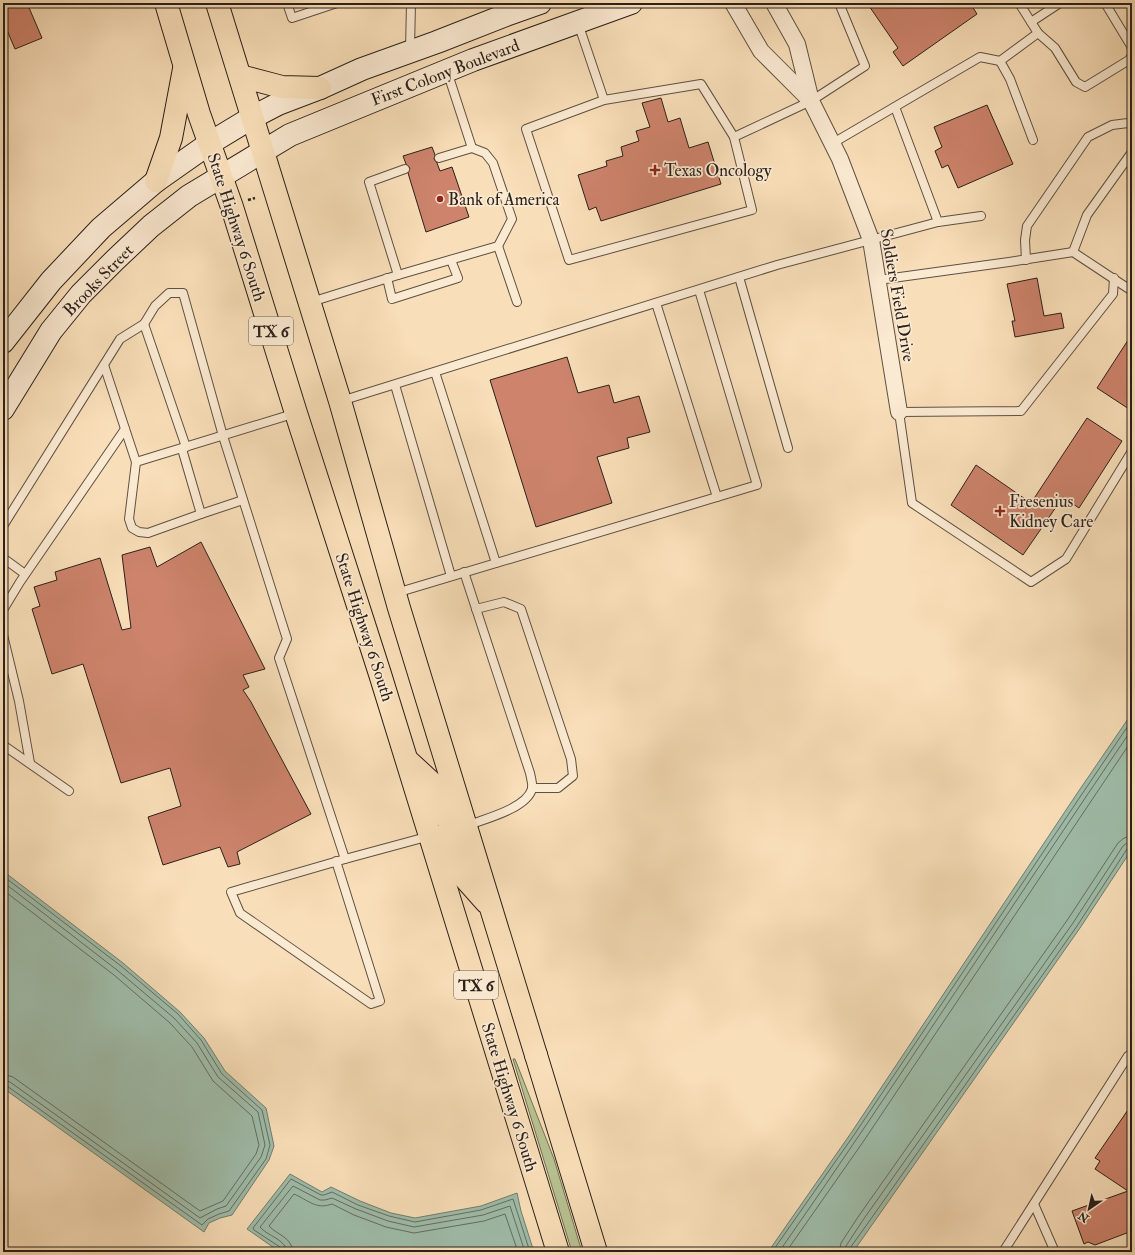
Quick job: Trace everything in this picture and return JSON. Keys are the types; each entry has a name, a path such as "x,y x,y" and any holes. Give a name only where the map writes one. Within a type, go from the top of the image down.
{"main road":[{"name":"State Highway 6 South","path":"166,3 184,66 232,207 407,760 558,1252"},
{"name":"TX 6","path":"217,3 264,151 340,402 395,593 596,1252"},
{"name":"First Colony Boulevard","path":"210,143 278,104 320,88 362,69 540,3"},
{"name":"First Colony Boulevard","path":"221,177 290,135 473,60 632,3"},
{"path":"156,180 171,138 184,66"},
{"path":"240,76 282,87 320,88"},
{"name":"Brooks Street","path":"3,342 33,303 69,261 101,228 156,180 210,143"},
{"name":"Brooks Street","path":"3,409 51,331 98,277 156,222 189,196 221,177"},
{"path":"407,760 433,784 441,811 449,821 466,826"},
{"path":"430,836 446,837 454,851 462,875 490,907"}],"street":[{"name":"Soldiers Field Drive","path":"733,3 761,51 811,101"},
{"name":"Soldiers Field Drive","path":"774,3 797,44 811,101 840,158 871,240 899,412"}],"lane":[{"path":"287,3 292,18 337,3"},
{"path":"410,51 411,3"},
{"path":"734,137 811,101 865,66 839,3"},
{"path":"1019,3 1038,33 1055,48 1076,82 1085,87 1129,60 1132,55"},
{"path":"1031,22 1060,3"},
{"path":"1104,3 1132,46 1132,50"},
{"path":"578,22 604,100"},
{"path":"833,144 980,57 1000,61 1038,33"},
{"path":"1000,61 1010,78 1033,140"},
{"path":"446,71 472,148"},
{"path":"701,84 734,137 752,210 569,260 526,129 604,100 701,84"},
{"path":"895,107 938,222"},
{"path":"1026,260 1025,240 1027,226 1088,137 1112,125 1128,122 1132,126"},
{"path":"310,303 387,278 498,246 512,219 493,163 485,153 472,148 439,158"},
{"path":"1073,252 1087,215 1132,152"},
{"path":"398,275 369,182 405,170"},
{"path":"340,402 777,265 938,222 981,216"},
{"path":"498,246 517,302"},
{"path":"878,280 1026,260 1073,252 1132,291"},
{"path":"387,278 392,299 458,278 452,260"},
{"path":"739,277 788,448"},
{"path":"1114,278 1113,294 1021,411 899,412 912,503 1031,582 1066,559 1132,451"},
{"path":"395,593 757,485 699,290"},
{"path":"3,526 120,339 144,324 155,306 169,293 183,293 223,436 287,639 279,658 345,859"},
{"path":"656,303 718,497"},
{"path":"144,324 184,448 201,514"},
{"path":"104,365 136,462 129,519 132,528 139,532 148,533 243,500"},
{"path":"435,372 496,563"},
{"path":"395,385 451,576"},
{"path":"136,462 296,413"},
{"path":"3,610 25,574 125,429"},
{"path":"3,558 25,574"},
{"path":"464,572 530,773 532,788 525,800 513,808 466,826"},
{"path":"476,609 504,602 521,609 570,759 573,776 558,788 532,788"},
{"path":"3,635 19,701 30,763"},
{"path":"3,745 69,791"},
{"path":"336,861 380,1001 371,1004 240,913 231,892 336,861 430,836"},
{"path":"1003,1252 1128,1056 1132,1053"},
{"path":"1034,1204 1055,1252"}],"green space":[{"path":"513,1059 515,1059 554,1159 582,1252 572,1252"}],"water":[{"path":"1132,713 1132,849 1080,928 853,1252 768,1252 851,1133"},
{"path":"3,871 123,963 180,1012 204,1038 225,1071 266,1108 274,1146 269,1160 232,1215 209,1223 204,1232 3,1088"},
{"path":"290,1174 322,1192 331,1187 360,1201 391,1213 415,1218 481,1206 517,1193 534,1252 280,1252 247,1229"}],"building":[{"path":"3,3 27,3 42,38 15,49 3,21"},
{"path":"867,3 970,3 977,14 903,66 893,52 898,48"},
{"name":"Texas Oncology","path":"661,98 668,122 680,118 689,148 708,142 721,184 601,221 596,207 589,210 578,175 607,166 606,161 623,156 621,147 639,141 636,131 650,127 642,103"},
{"path":"987,105 1013,164 958,188 948,165 942,168 935,151 942,147 934,127"},
{"name":"Bank of America","path":"432,147 435,155 434,159 440,171 452,167 469,217 426,232 408,173 410,168 406,164 403,156"},
{"path":"1037,278 1044,316 1061,313 1064,328 1015,337 1012,321 1015,321 1007,284"},
{"path":"1132,334 1132,411 1097,388"},
{"path":"567,357 578,393 609,385 614,403 639,396 650,432 627,438 629,448 597,457 612,503 536,527 490,380"},
{"path":"1087,418 1122,441 1079,508 1063,497 1023,555 951,505 976,465 1031,503"},
{"path":"201,542 265,669 243,675 249,687 243,690 251,702 311,814 237,852 240,864 228,867 220,847 163,865 148,817 181,806 170,768 121,783 83,664 52,674 32,609 40,606 34,587 57,580 55,572 100,558 122,630 131,628 122,555 150,547 157,567"},
{"path":"1132,1104 1132,1231 1095,1245 1088,1242 1084,1244 1072,1211 1128,1191 1095,1169 1100,1161 1095,1158"}],"place":[{"name":"Texas Oncology","path":"655,170"},
{"name":"Bank of America","path":"440,199"},
{"name":"Fresenius Kidney Care","path":"1000,511"}]}
